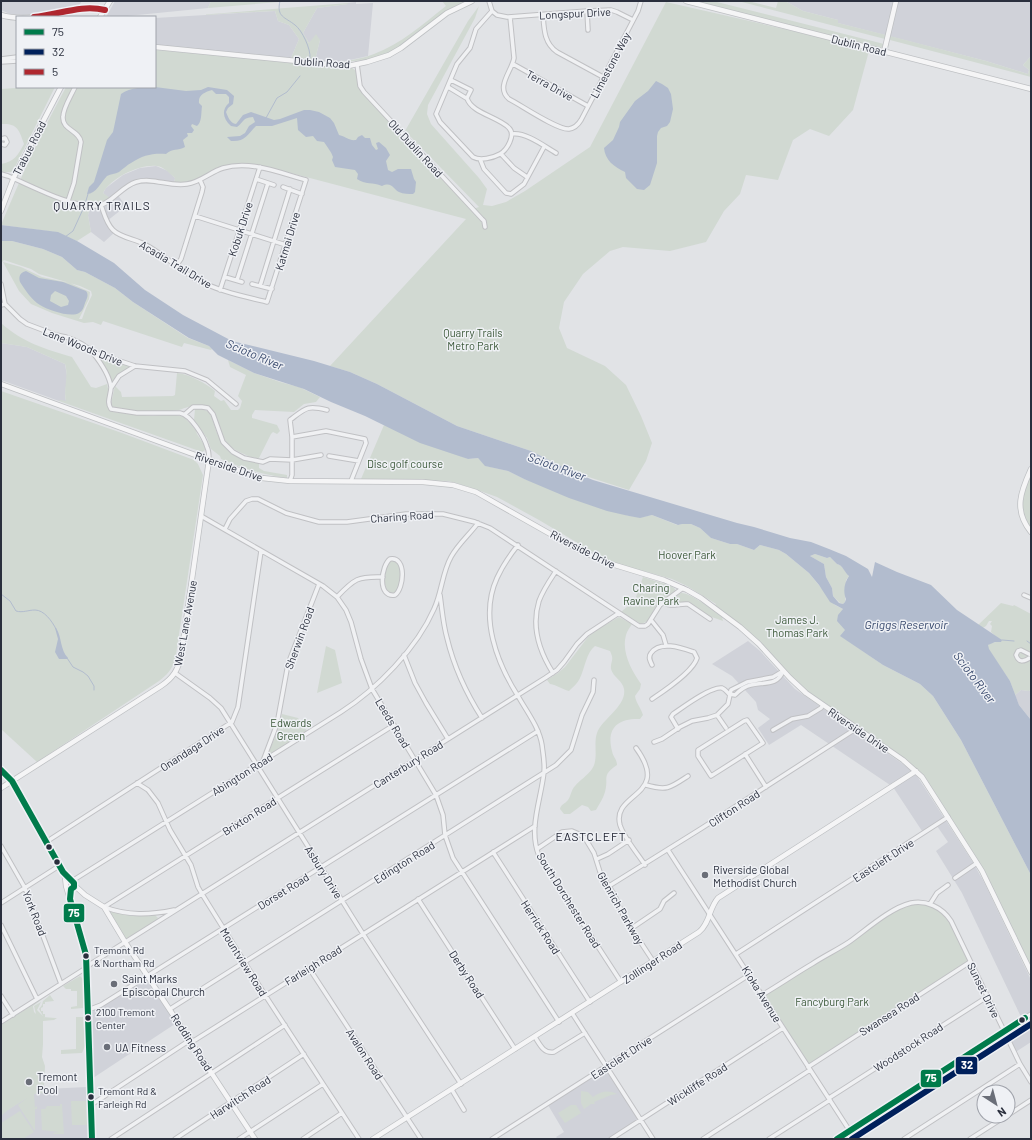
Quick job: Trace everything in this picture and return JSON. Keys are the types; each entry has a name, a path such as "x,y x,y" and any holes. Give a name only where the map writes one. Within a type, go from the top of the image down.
{"main road":[{"path":"101,16 110,1"},
{"name":"Dublin Road","path":"156,47 348,66 389,55 401,48 447,13 472,1"},
{"name":"Dublin Road","path":"686,1 1031,89"},
{"path":"884,52 896,1"},
{"path":"30,16 92,7 105,10"},
{"path":"1,15 16,17"},
{"name":"Trabue Road","path":"1,211 14,178 60,88"},
{"name":"Riverside Drive","path":"1,384 262,478 290,481 430,482 466,488 488,498 575,548 605,562 664,580 701,598 740,627 759,644 783,671 802,689 903,760 924,780 977,863 1031,972"},
{"name":"West Lane Avenue","path":"1,788 161,686 175,673 179,666 181,656 209,460"},
{"path":"1031,469 1022,490 1020,505 1022,517 1031,532"},
{"name":"Zollinger Road","path":"373,1139 516,1050 701,930 708,922 714,904 721,896 916,771"},
{"name":"Redding Road","path":"12,781 71,885 104,907 255,1139"},
{"path":"71,885 70,899 84,947 86,968 92,1139"}],"street":[{"path":"489,1 492,11 476,30 470,48 457,64 436,112 437,118 470,155 476,159 501,154 508,144 512,134"},
{"name":"Limestone Way","path":"513,64 503,86 507,97 560,127 570,129 575,127 581,120 633,20 641,1"},
{"name":"Longspur Drive","path":"492,11 497,15 510,17 587,11 614,11 633,20"},
{"path":"587,11 588,30"},
{"path":"543,14 545,35 551,47 557,52 603,77"},
{"path":"510,17 514,51 513,64"},
{"path":"1,59 16,57"},
{"path":"1,62 16,61"},
{"name":"Old Dublin Road","path":"357,64 360,86 364,92 482,218 485,226"},
{"name":"Terra Drive","path":"513,64 588,106"},
{"path":"451,80 471,90 467,98"},
{"path":"448,87 467,98 473,107 507,126 512,134"},
{"path":"68,201 74,183 81,142 78,134 67,128 62,120 75,88"},
{"path":"512,134 518,133 525,136 556,153"},
{"path":"1,139 5,138 7,142 4,145 1,144"},
{"path":"480,159 484,169 508,194 514,193 524,184 544,147"},
{"path":"501,154 514,168 527,177"},
{"path":"1,174 68,201 80,204 101,205 124,187 137,182 148,180 187,184 200,180 221,168 246,165 260,167"},
{"name":"Kobuk Drive","path":"220,290 260,167"},
{"name":"Katmai Drive","path":"260,167 306,180 267,302"},
{"path":"256,179 274,185"},
{"path":"176,266 181,259 203,190 200,180"},
{"path":"237,280 268,183"},
{"path":"283,187 302,194"},
{"path":"260,286 290,190"},
{"name":"Acadia Trail Drive","path":"101,205 108,224 115,232 145,244 195,278 220,290 267,302"},
{"path":"195,216 286,245"},
{"path":"225,277 242,282"},
{"path":"1,284 3,304"},
{"path":"252,284 272,289"},
{"name":"Lane Woods Drive","path":"3,304 27,324 56,335 70,338 93,352 135,366 185,371 207,380 236,404"},
{"path":"93,352 106,372 111,388 109,403 111,409 137,413 185,414 196,426 204,439 208,449 209,460"},
{"path":"111,388 123,373 135,366"},
{"path":"185,414 193,407 208,408 213,414 223,442 234,452 244,458 263,462 270,459 292,460 321,455"},
{"path":"290,481 292,475 292,437 289,422 291,419 310,407 327,410"},
{"path":"292,437 326,431 363,438 366,442 352,481"},
{"path":"329,456 359,462"},
{"name":"Charing Road","path":"225,529 230,519 246,501 252,499 258,499 286,513 319,522 346,522 406,514 443,514 478,523 490,528 518,545 619,613"},
{"name":"Leeds Road","path":"202,516 319,584 337,597 348,615 357,648 372,688 436,795 442,815 445,835 453,858 559,1022"},
{"name":"Abington Road","path":"71,885 83,874 350,706 372,688 404,655 428,622 440,594 444,574 452,556 478,523"},
{"name":"South Dorchester Road","path":"518,545 496,579 490,600 490,614 496,652 505,675 532,718 542,743 544,773 534,831 536,849 621,982"},
{"name":"Onandaga Drive","path":"46,842 231,723 236,715 238,707 261,551"},
{"path":"390,559 394,559 400,563 402,567 400,589 398,593 390,596 386,594 383,587 383,577 386,562 390,559"},
{"path":"553,673 540,648 536,630 536,619 540,597 556,571"},
{"path":"337,597 359,578 368,576 383,577"},
{"name":"Sherwin Road","path":"263,761 277,724 288,664 319,584"},
{"path":"619,613 639,626 645,626 663,602 683,588"},
{"path":"440,594 446,637 453,661 466,690 482,718"},
{"path":"1024,595 1031,598"},
{"path":"663,602 671,606 688,604 710,619"},
{"name":"Canterbury Road","path":"104,907 121,912 139,914 161,913 177,910 553,673 587,634 619,613"},
{"path":"651,620 663,635 666,645"},
{"path":"652,664 649,658 651,653 655,648 666,645 694,652 697,656 697,660 677,681 652,699"},
{"path":"404,655 419,689 448,739"},
{"path":"729,694 731,690 742,684 753,680 769,679 783,671"},
{"name":"Asbury Drive","path":"175,673 218,704 363,934 461,1084"},
{"name":"Edington Road","path":"170,1009 560,762 571,750 582,715 593,692 594,680"},
{"path":"654,742 662,739 678,728 692,721 717,715 728,704 730,699 729,694 726,690 718,688 672,714 671,717 678,728"},
{"path":"773,730 792,719 808,716 821,708 823,705"},
{"path":"717,715 726,728"},
{"path":"747,720 763,743 745,754 711,776 697,752 747,720"},
{"name":"Brixton Road","path":"104,907 394,725"},
{"name":"Clifton Road","path":"609,886 645,865 857,728"},
{"name":"Dorset Road","path":"88,1010 101,1005 148,976 538,731"},
{"path":"636,748 646,765 648,775 646,785 625,804 619,816 620,825 645,865"},
{"path":"745,754 766,787"},
{"path":"1,770 12,781"},
{"path":"646,785 658,789 667,788 675,785 688,776"},
{"name":"Mountview Road","path":"137,783 154,798 160,806 166,822 193,869 196,881 202,894 265,995 359,1139"},
{"name":"Eastcleft Drive","path":"736,954 948,817"},
{"name":"Farleigh Road","path":"91,1105 535,826"},
{"name":"Glenrich Parkway","path":"536,849 562,832 572,831 584,838 597,859 600,872 609,886 624,917 653,961"},
{"path":"597,859 608,854 629,840"},
{"name":"York Road","path":"1,846 25,888 61,984"},
{"name":"Kioka Avenue","path":"668,850 855,1139"},
{"name":"Herrick Road","path":"493,852 590,1002"},
{"path":"955,878 977,863"},
{"path":"1,903 59,866"},
{"path":"762,995 812,963 837,950 898,908 918,902 930,904 937,893 948,885"},
{"path":"632,928 660,909 664,901 674,893"},
{"name":"Derby Road","path":"418,899 516,1050"},
{"name":"Sunset Drive","path":"930,904 938,908 949,918 1004,1032 1031,1082"},
{"path":"1,1022 177,910"},
{"path":"1,925 37,999"},
{"name":"Swansea Road","path":"705,1138 970,962"},
{"name":"Avalon Road","path":"309,968 421,1139"},
{"name":"Eastcleft Drive","path":"492,1139 749,975"},
{"path":"1,996 12,1014"},
{"name":"Woodstock Road","path":"769,1139 987,997"},
{"path":"572,1013 653,1139"},
{"path":"837,1139 1031,1014"},
{"path":"111,1139 285,1025"},
{"name":"Wickliffe Road","path":"611,1139 783,1028"},
{"path":"535,1037 546,1052 550,1053 585,1033"},
{"name":"Harwitch Road","path":"175,1139 304,1054"},
{"path":"904,1139 1020,1064"},
{"path":"239,1139 323,1084"},
{"path":"452,1090 464,1110"},
{"path":"1016,1109 1031,1100"},
{"path":"303,1139 342,1113"},
{"path":"970,1139 993,1124"}],"shaded area":[{"path":"1,1 82,1 78,7 23,15 10,14 1,10"},
{"path":"115,1 211,1 208,8 127,16 107,16"},
{"path":"785,1 1031,1 1031,56 1023,65 1029,70 1028,74 986,61 838,23 838,20 803,11"},
{"path":"356,2 356,4 373,3 368,56 341,62 315,60 320,40 309,43 303,33 317,8"},
{"path":"275,11 278,21 289,25 299,39 291,58 164,47 156,44 156,18"},
{"path":"156,166 168,171 175,178 174,184 141,181 117,194 126,206 107,221 115,232 104,242 91,232 88,215 92,203 109,198 103,193 106,188 123,175 140,168"},
{"path":"1,343 27,347 65,364 67,376 66,401 59,401 1,380"},
{"path":"748,641 760,651 795,689 910,769 917,776 984,882 1031,980 1031,1042 1014,1053 1004,1031 1022,1019 962,893 936,851 948,842 937,826 924,834 893,787 801,725 769,745 758,728 770,719 758,710 756,702 732,676 712,664"},
{"path":"1031,689 1031,720 1019,705 1015,695 1021,690 1029,691"},
{"path":"148,976 178,1022 90,1080 88,1014"},
{"path":"605,1069 638,1119 608,1139 558,1139 556,1137 564,1132 548,1105"},
{"path":"45,1086 45,1089 87,1087 89,1139 1,1139 1,1114"}],"green space":[{"path":"211,1 291,1 208,8"},
{"path":"442,1 465,1 442,15 410,40 387,53 366,60 341,62 358,59 384,50 393,45 412,33 446,6"},
{"path":"696,1 713,1 884,44 881,48 866,45"},
{"path":"738,1 748,1 776,8 778,1 785,1 803,11 838,20 838,23 886,35 885,39"},
{"name":"Quarry Trails Metro Park","path":"666,2 815,36 869,51 853,110 829,136 810,129 793,140 778,180 746,175 740,194 724,211 706,242 670,251 623,247 610,251 583,274 564,302 559,328 567,348 605,366 626,385 652,443 646,461 629,490 573,472 531,451 457,426 377,384 350,372 330,366 466,219 268,167 243,164 224,166 215,169 199,179 180,183 174,183 175,178 164,169 157,166 142,167 126,173 112,182 103,193 110,198 99,204 92,203 88,215 91,232 77,241 55,232 1,225 32,155 65,88 156,88 156,50 222,54 281,62 352,68 356,71 359,86 473,209 479,207 405,131 468,21 479,6 475,18 428,105 427,114 431,124 487,189 483,205 492,206 506,202 525,191 590,147"},
{"path":"348,3 317,8 303,33 309,43 316,34 320,40 315,60 291,58 299,39 289,25 278,21 275,11 199,15"},
{"path":"890,36 986,61 1028,74 1029,70 1023,65 1031,56 1031,77 890,40"},
{"path":"54,88 12,172 1,172 1,164 12,160 24,144 21,134 17,128 11,125 1,124 1,89"},
{"path":"1,241 12,241 43,249 62,257 77,270 85,272 115,288 133,302 188,338 209,346 212,349 184,343 182,347 103,321 101,325 93,322 84,323 52,313 31,304 19,291 3,262 21,267 42,277 69,283 39,274 31,269 4,260 1,263","holes":["70,283 91,291 92,295 82,319 79,319 89,299 90,292"]},
{"path":"1,323 9,330 26,340 43,348 72,357 91,387 96,388 107,384 109,393 108,408 113,412 153,416 172,414 184,417 196,430 205,446 205,450 202,452 59,401 66,401 65,364 27,347 1,343"},
{"path":"101,356 130,365 131,367 119,375 112,383 106,367 99,358"},
{"path":"228,360 254,373 299,387 320,397 316,402 304,404 294,412 255,410 252,418 277,425 280,431 277,434 273,432 271,434 259,458 248,456 229,445 225,440 215,414 208,407 203,405 191,406 179,410 144,412 117,409 112,406 115,386 121,392 122,397 175,395 177,373 197,379 207,385 215,391 214,396 221,401 224,400 231,410 238,410 242,401 238,396 246,375 230,367"},
{"path":"1,391 194,460 198,464 203,475 175,661 172,667 159,681 37,762 1,729"},
{"path":"195,409 202,409 209,412 220,440 228,450 239,457 259,463 259,468 264,471 287,475 287,478 253,471 221,459 220,456 211,449 207,438 194,420"},
{"name":"James J. Thomas Park","path":"384,425 468,459 478,458 486,466 508,471 524,479 629,516 642,517 652,515 677,525 691,524 700,528 711,538 730,544 737,544 754,550 760,545 779,550 809,573 835,605 843,609 839,622 846,630 841,636 883,665 920,684 933,696 961,740 1031,875 1031,972 987,880 916,771 813,698 767,653 714,607 716,604 687,586 672,579 608,561 497,497 469,487 449,481 361,479"},
{"path":"1031,469 1031,531 1022,517 1021,496"},
{"path":"815,554 827,558 830,557 842,567 849,576 846,580 845,602 843,604 833,596 832,588 826,577 824,564 810,556"},
{"path":"393,560 399,563 400,583 395,594 388,594 384,575 389,562"},
{"name":"Charing Ravine Park","path":"643,577 671,586 676,592 656,606 648,621 641,624 621,612 635,600"},
{"path":"681,593 690,595 702,602 722,617 723,621 709,616 688,602 672,605 667,602"},
{"path":"1001,603 1014,605 1031,614 1031,689 1029,691 1021,690 1015,695 1010,681 988,649 988,645 991,643 1001,641 991,632 992,626 990,624 992,621 989,621 986,626 981,629 976,627"},
{"path":"619,617 632,624 626,635 625,648 628,661 641,684 640,689 635,696 643,715 640,719 626,720 620,723 612,731 611,743 617,765 607,774 605,792 596,810 591,811 588,807 582,805 570,814 564,814 560,809 562,805 568,800 574,788 588,774 594,765 597,733 622,701 624,689 622,684 612,672 612,659 610,651 595,646 588,657 579,680 569,691 550,684 547,680 565,667 588,637 596,630"},
{"path":"326,646 335,650 342,683 317,693"},
{"name":"Edwards Green","path":"282,714 298,718 307,731 270,754 269,751 278,731"},
{"name":"Fancyburg Park","path":"912,903 930,904 949,918 970,962 808,1067 762,995 837,950 898,908"},
{"path":"111,912 134,916 155,915 158,918 156,921 126,939 110,914"},
{"path":"80,976 83,979 83,1008 71,1009 71,1007 77,1006 77,991 71,991 71,989 66,989 63,986"},
{"path":"49,994 33,1006 36,1014 34,1006 41,1002 37,1010 43,1016 39,1009 43,1001 50,995 54,1001 45,1002 41,1008 41,1011 45,1014 45,1017 55,1017 43,1018 57,1018 54,1020 43,1021 42,1057 45,1066 45,1093 34,1094 35,1108 37,1106 37,1109 35,1109 35,1131 18,1105 27,1098 1,1116 1,1025"},
{"path":"76,1017 83,1017 85,1046 82,1053 61,1054 61,1050 76,1049"},
{"path":"581,1091 588,1092 593,1097 599,1093 605,1092 617,1094 594,1102 595,1104 591,1104 584,1109 581,1103"},
{"path":"71,1101 86,1101 87,1125 72,1125"},
{"path":"60,1104 62,1104 64,1134 54,1134 53,1133 59,1132 42,1130 41,1109 45,1109 47,1106 60,1106"},
{"path":"571,1105 576,1105 581,1113 565,1123 558,1113"},
{"path":"20,1111 34,1132 23,1139 1,1139 1,1123"}],"water":[{"path":"656,81 668,88 671,94 673,109 670,122 658,132 657,163 650,185 644,190 637,189 626,178 625,172 617,168 608,160 604,148 613,140 620,122 635,101 648,91"},
{"path":"156,87 186,91 201,90 208,87 227,90 234,96 233,104 226,112 228,118 236,124 243,115 251,112 274,120 304,110 319,112 330,118 339,135 354,140 362,135 365,138 370,138 372,145 376,150 378,149 376,143 379,142 386,148 390,155 386,161 388,170 392,172 398,169 411,169 416,182 415,192 413,194 404,194 397,191 390,185 382,186 363,182 357,179 358,174 355,170 335,167 332,160 333,157 324,142 317,141 313,136 306,137 298,130 297,118 272,126 256,126 243,139 231,141 227,137 240,136 245,133 249,126 255,122 253,117 249,117 237,127 231,126 226,120 224,114 226,106 229,103 229,97 226,94 216,94 212,90 201,96 199,100 199,103 202,106 201,120 197,126 192,124 191,126 194,130 192,133 187,133 188,136 183,140 185,147 166,154 152,154 144,156 119,172 107,176 96,190 87,194 89,187 94,182 107,140 113,132 121,94 133,89"},
{"path":"1,225 58,232 77,241 114,263 145,290 183,315 232,341 314,361 350,372 377,384 457,426 531,451 573,472 593,480 737,523 790,538 811,542 846,556 868,569 872,577 875,562 931,585 957,610 1002,640 1001,642 995,642 988,645 989,649 1010,681 1019,705 1031,720 1031,875 961,740 933,696 920,684 883,665 840,636 845,630 837,621 838,615 843,609 830,602 809,573 786,554 779,550 760,545 754,550 737,544 730,544 711,538 700,528 691,524 678,525 652,515 640,518 607,511 569,498 508,471 485,466 478,458 468,459 420,443 365,416 304,389 254,373 218,355 209,346 189,338 133,302 115,288 85,272 77,270 62,257 43,249 12,241 1,241","holes":["815,554 827,558 830,557 841,566 849,576 844,588 846,599 843,604 839,603 833,596 832,588 826,577 824,564 810,556"]},
{"path":"26,271 39,278 63,282 86,291 87,297 82,310 71,315 54,311 40,305 31,298 19,280 21,273","holes":["55,291 66,296 69,301 68,305 61,307 50,301 51,295"]},
{"path":"55,628 58,632 65,655 68,658 67,659 59,659 55,652 58,639"}],"waterway":[{"path":"280,1 280,14 298,27 308,45 310,58"},
{"path":"266,118 277,98 287,92 300,76"},
{"path":"85,204 88,194"},
{"path":"65,237 73,231 84,207"},
{"path":"1,594 10,601 16,611 21,612 38,610 42,612 50,619 56,629"},
{"path":"1002,640 1014,641"},
{"path":"1027,641 1031,644"},
{"path":"67,658 73,667 88,676 94,686 94,690"}],"transit line":[{"name":"5","path":"43,16 87,8 105,10"},
{"name":"75","path":"1,770 12,781 63,872 74,883 74,887 71,889 70,899 86,955 92,1139"},
{"name":"75","path":"837,1139 1025,1018"},
{"name":"32","path":"852,1139 1031,1024"}],"place":[{"name":"Riverside Global Methodist Church","path":"705,875"},
{"name":"Tremont Rd & Northam Rd","path":"86,956"},
{"name":"Saint Marks Episcopal Church","path":"114,984"},
{"name":"2100 Tremont Center","path":"88,1018"},
{"name":"UA Fitness","path":"107,1047"},
{"name":"Tremont Pool","path":"29,1082"},
{"name":"Tremont Rd & Farleigh Rd","path":"91,1097"}],"district":[{"name":"QUARRY TRAILS","path":"102,205"},
{"name":"EASTCLEFT","path":"591,836"}],"water label":[{"name":"Scioto River","path":"255,354"},
{"name":"Scioto River","path":"557,466"},
{"name":"Griggs Reservoir","path":"906,624"},
{"name":"Scioto River","path":"975,677"}],"park label":[{"name":"Disc golf course","path":"405,463"},
{"name":"Hoover Park","path":"687,554"}]}
